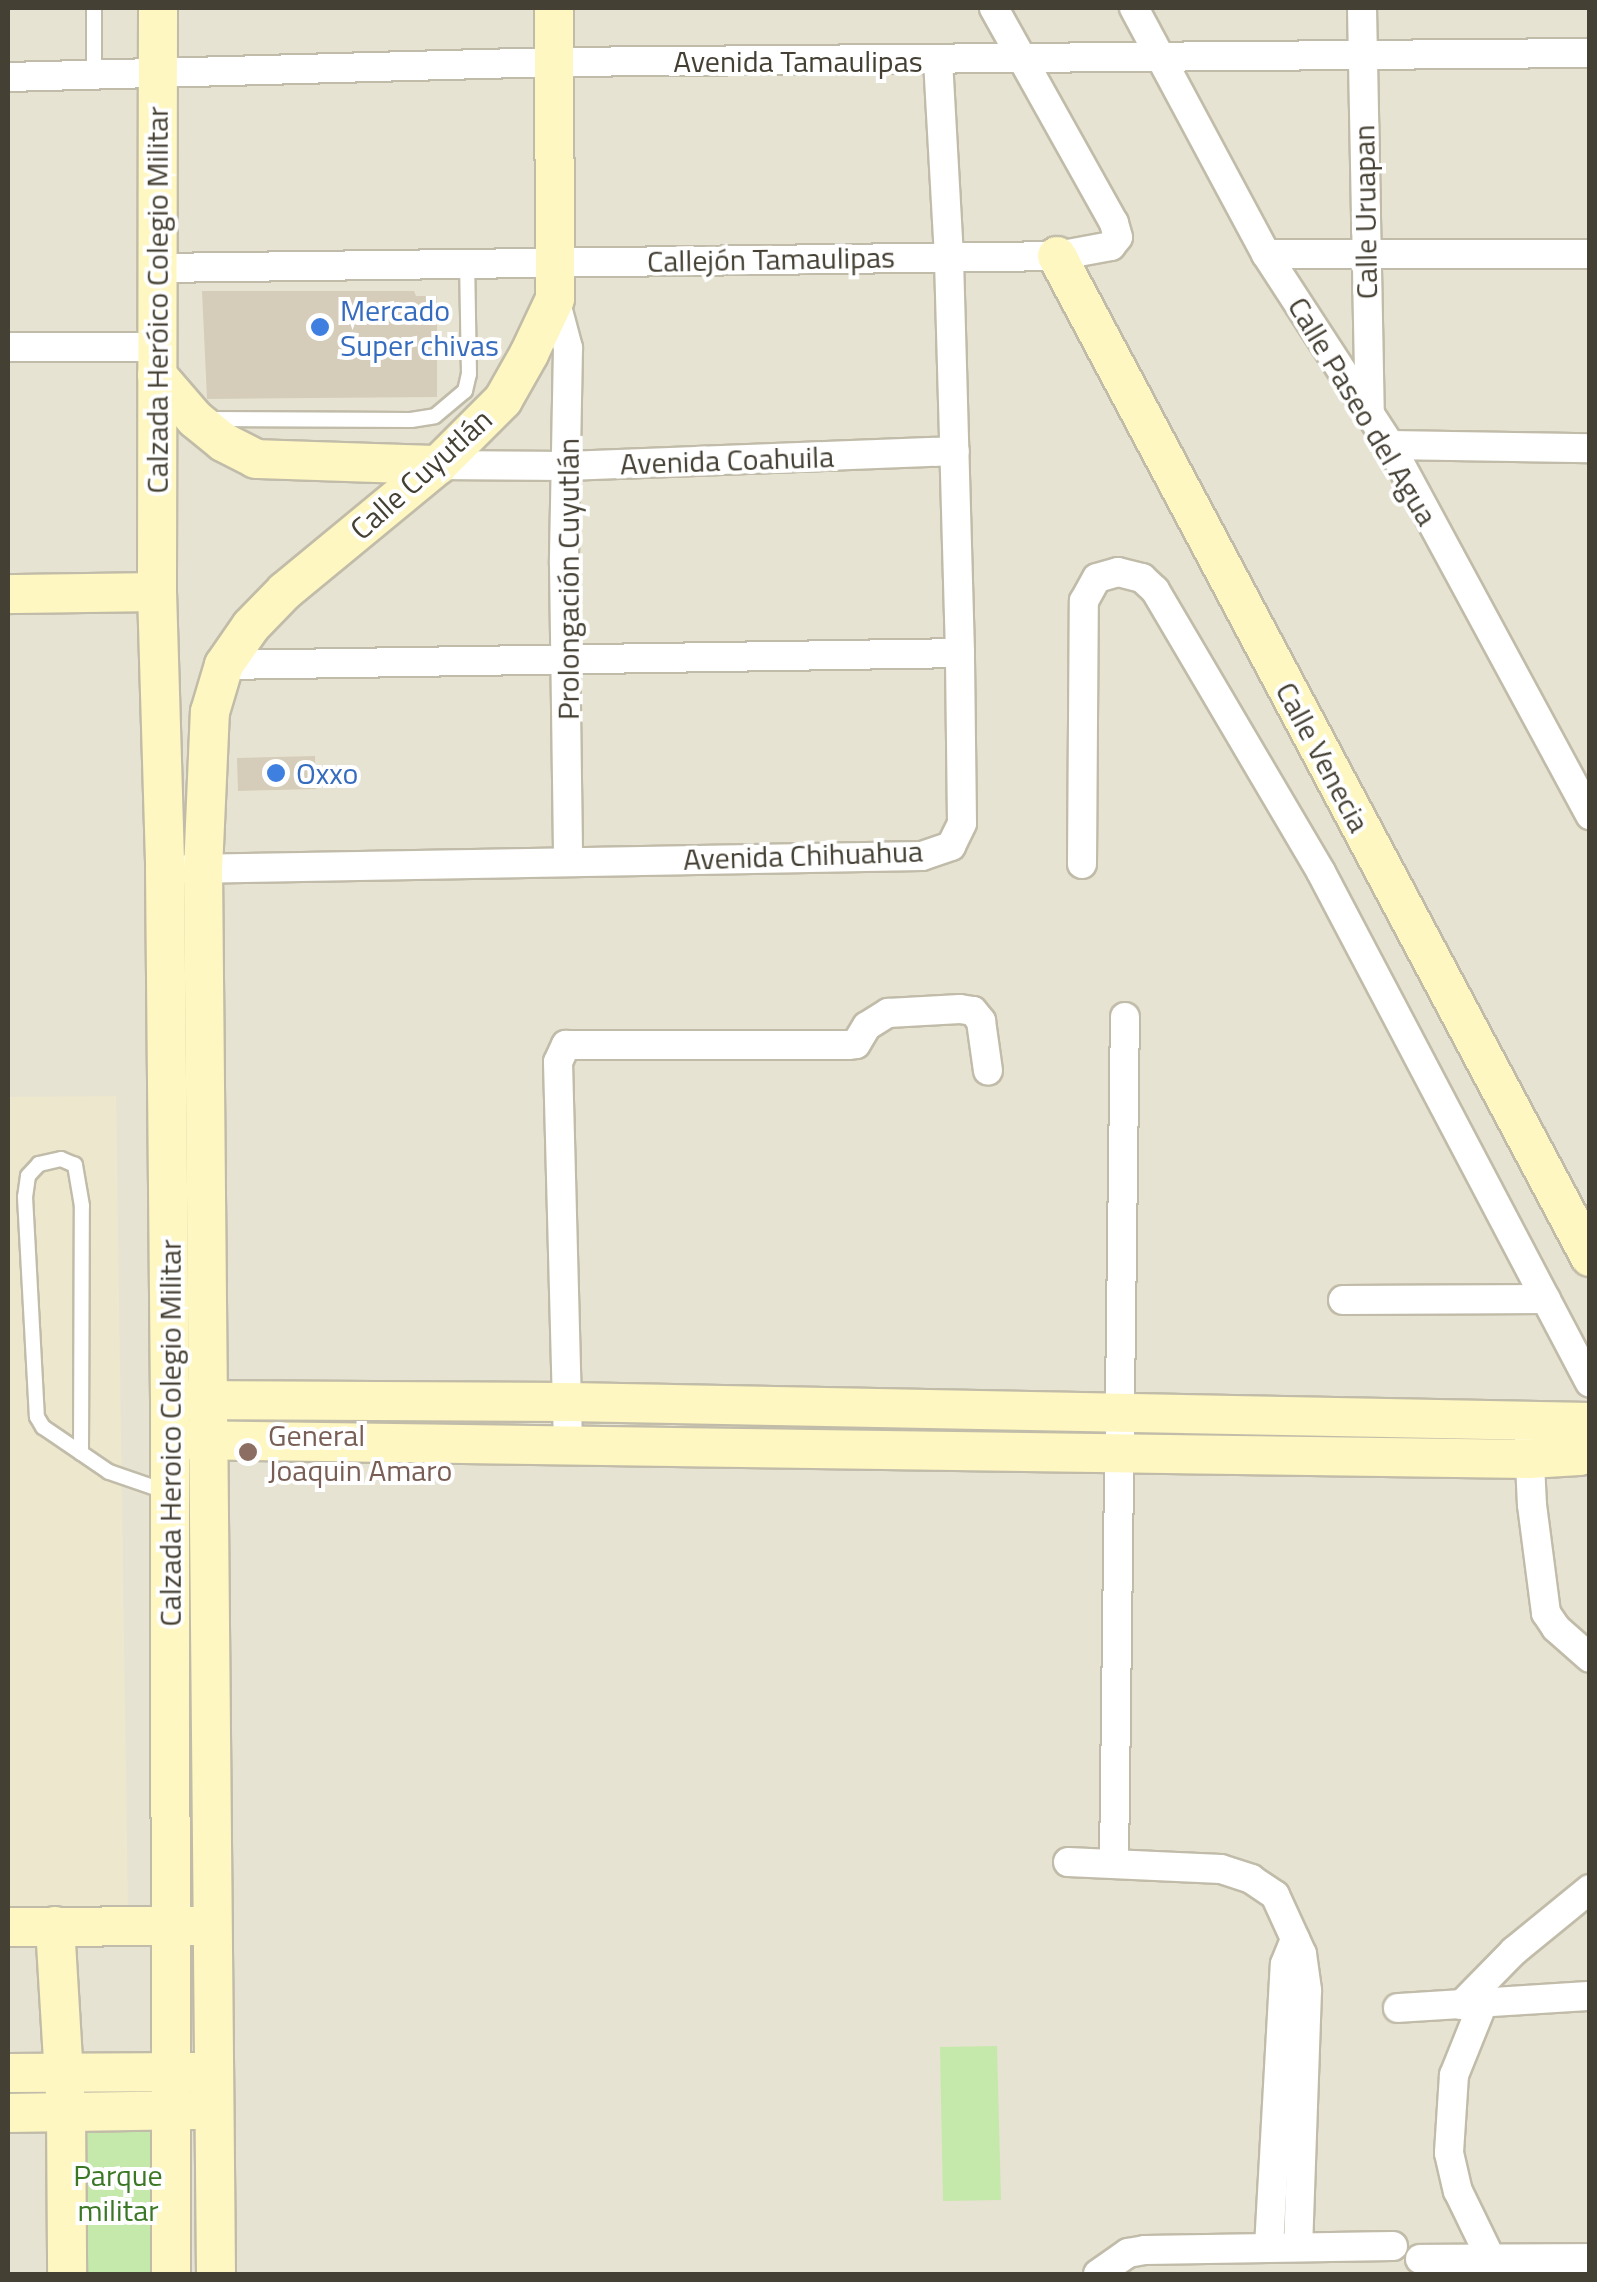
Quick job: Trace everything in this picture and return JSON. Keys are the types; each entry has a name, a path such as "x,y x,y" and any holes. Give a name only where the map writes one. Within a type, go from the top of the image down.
{"street":[{"name":"Calzada Heróico Colegio Militar","path":"157,606 158,8"},
{"name":"Calle Cuyutlán","path":"223,669 251,626 285,591 438,465 503,400 556,280 554,8"},
{"name":"Callejón Tamaulipas","path":"158,268 467,263 556,280 949,257 1056,256 1111,246 1118,237 994,8"},
{"name":"Calle Paseo del Agua","path":"1134,8 1266,254 1390,445 1590,815"},
{"name":"Calle Uruapan","path":"1362,8 1370,416"},
{"name":"Avenida Tamaulipas","path":"8,76 555,62 1021,60 1362,52 1590,54"},
{"name":"Avenida Chihuahua","path":"165,869 922,856 952,846 962,823 960,653 949,257 938,61"},
{"path":"1266,254 1590,254"},
{"name":"Calle Venecia","path":"1056,256 1590,1257"},
{"name":"Prolongación Cuyutlán","path":"556,280 568,348 568,860"},
{"path":"8,347 157,361 194,419 223,442 256,459 438,465"},
{"path":"1390,445 1590,448"},
{"name":"Avenida Coahuila","path":"438,465 566,466 956,450"},
{"path":"1082,864 1084,600 1098,578 1118,572 1142,578 1155,590 1321,872 1590,1384"},
{"path":"8,594 157,606 188,667 198,675 223,669 960,653"},
{"name":"Calzada Heroico Colegio Militar","path":"157,606 188,1400"},
{"name":"Calzada Heroico Colegio Militar","path":"216,2274 214,1926 188,1400 210,712 223,669"},
{"path":"568,1444 558,1062 566,1045 848,1045 856,1044 867,1026 888,1013 960,1010 973,1011 981,1021 988,1071"},
{"path":"1114,1863 1125,1017"},
{"path":"1343,1300 1546,1300"},
{"path":"188,1400 1228,1412 1590,1422"},
{"path":"283,1400 283,1441"},
{"path":"692,1445 695,1404"},
{"path":"872,1407 873,1447"},
{"path":"1010,1409 1012,1449"},
{"path":"1228,1412 1228,1453"},
{"path":"1529,1421 1529,1459 1546,1613 1556,1628 1590,1658"},
{"path":"188,1440 1117,1450 1529,1459 1579,1456 1586,1454 1590,1443"},
{"name":"Calzada Heroico Colegio Militar","path":"171,2274 170,1493 188,1440"},
{"path":"1068,1862 1221,1869 1251,1879 1274,1895 1296,1939 1307,1991 1298,2247"},
{"path":"1492,2261 1458,2191 1449,2133 1454,2075 1472,2004 1514,1951 1590,1888"},
{"path":"54,1926 66,2112 67,2274"},
{"path":"8,1927 214,1926"},
{"path":"1269,2248 1284,1964 1296,1939"},
{"path":"1398,2008 1590,1996"},
{"path":"8,2073 216,2073"},
{"path":"8,2113 216,2110"},
{"path":"1098,2274 1128,2254 1145,2250 1393,2246"},
{"path":"1420,2258 1590,2258"}],"lane":[{"path":"94,8 94,75"},
{"path":"194,419 411,420 435,416 465,391 469,374 467,263"},
{"path":"81,1453 82,1206 76,1165 61,1159 39,1164 28,1176 24,1197 34,1404 43,1427 81,1453 136,1485 170,1493"}],"shaded area":[{"path":"8,8 1589,8 1589,2274 8,2274"},
{"path":"116,1096 128,1911 8,1914 8,1097"}],"green space":[{"path":"997,2046 1001,2200 943,2201 940,2047"},
{"name":"Parque militar","path":"84,2124 150,2126 152,2274 87,2274"}],"building":[{"name":"Mercado Super chivas","path":"202,291 414,291 416,296 437,296 437,397 207,399"},
{"name":"Oxxo","path":"315,756 316,789 238,791 237,758"}],"place":[{"name":"Mercado Super chivas","path":"320,327"},
{"name":"Oxxo","path":"276,773"},
{"name":"General Joaquin Amaro","path":"248,1452"}]}
